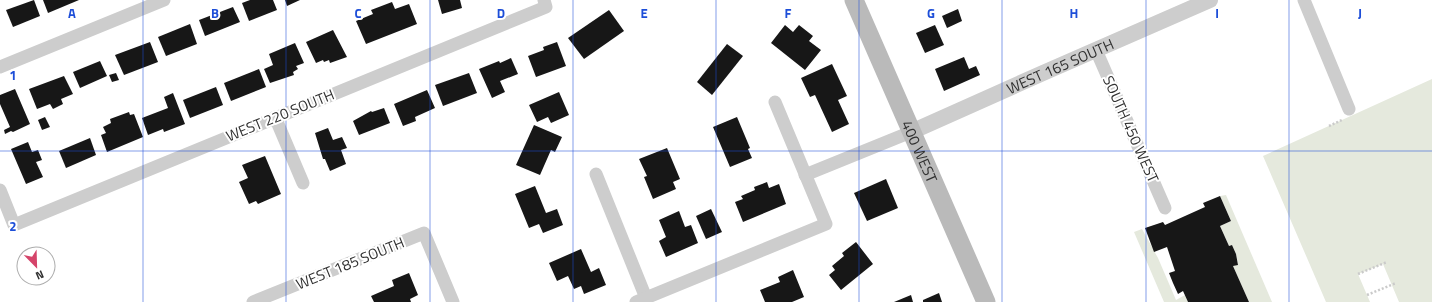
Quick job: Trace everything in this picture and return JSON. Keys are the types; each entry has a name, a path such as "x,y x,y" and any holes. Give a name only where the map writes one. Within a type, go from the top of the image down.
{"main road":[{"name":"400 WEST","path":"854,0 910,132 986,302"}],"street":[{"path":"0,67 164,0"},
{"name":"WEST 165 SOUTH","path":"910,132 1210,0"},
{"path":"1304,0 1347,114"},
{"name":"WEST 220 SOUTH","path":"0,190 14,225 545,3"},
{"name":"SOUTH 450 WEST","path":"1096,50 1166,208"},
{"path":"596,174 641,300 826,224 775,102"},
{"path":"275,117 303,183"},
{"path":"805,175 910,132"},
{"name":"WEST 185 SOUTH","path":"255,302 424,233 453,302"}],"path":[{"path":"1329,126 1347,114"},
{"path":"1358,274 1387,262"},
{"path":"1367,296 1396,283"}],"shaded area":[{"path":"1432,79 1432,302 1399,302 1383,264 1358,274 1370,302 1326,302 1263,156"},
{"path":"1226,195 1272,302 1249,302 1233,266 1238,264 1236,254 1232,245 1229,246 1220,226 1231,221 1220,196"},
{"path":"1142,229 1158,258 1176,300 1185,295 1188,302 1164,302 1134,232"}],"building":[{"path":"34,0 40,16 13,27 6,10"},
{"path":"43,0 79,0 48,13"},
{"path":"250,0 273,0 277,10 249,21 242,3"},
{"path":"285,0 300,0 287,6"},
{"path":"438,0 460,0 462,8 442,14"},
{"path":"392,2 395,9 409,4 417,24 366,44 356,21 373,14 371,10"},
{"path":"233,7 240,22 205,36 199,20"},
{"path":"958,9 962,21 947,28 942,16"},
{"path":"609,10 624,31 584,59 568,38"},
{"path":"190,24 197,44 166,56 158,37"},
{"path":"785,25 793,32 799,25 813,36 809,41 821,50 805,70 771,43"},
{"path":"935,25 944,45 925,53 916,33"},
{"path":"333,30 347,57 330,63 329,60 324,62 323,60 316,63 306,42"},
{"path":"150,42 158,62 124,75 115,55"},
{"path":"557,42 566,66 536,77 528,56 544,50 543,47"},
{"path":"295,43 304,63 296,66 298,69 293,72 294,75 270,83 264,69 273,65 269,54"},
{"path":"727,44 743,56 712,95 697,82"},
{"path":"964,57 969,69 976,66 980,75 944,91 935,69"},
{"path":"511,58 518,74 500,81 505,92 492,98 479,69"},
{"path":"100,61 107,76 80,88 73,72"},
{"path":"832,64 847,96 838,100 849,124 832,132 815,95 810,97 801,78"},
{"path":"259,69 266,87 231,101 224,83"},
{"path":"116,73 119,80 112,82 109,75"},
{"path":"469,73 477,93 443,106 435,85"},
{"path":"64,76 73,94 61,99 63,104 53,109 50,104 37,109 29,89"},
{"path":"216,87 223,105 190,118 183,100"},
{"path":"15,89 30,124 5,134 4,130 10,127 0,104 0,95"},
{"path":"427,90 435,108 415,117 416,121 403,126 394,104"},
{"path":"559,92 569,115 551,123 548,117 537,122 529,105"},
{"path":"173,93 185,124 164,132 163,129 148,135 142,118 168,108 164,97"},
{"path":"384,108 390,123 359,135 353,121 371,111"},
{"path":"129,112 130,115 134,114 143,137 107,152 101,135 106,133 103,127 111,123 110,119"},
{"path":"45,117 50,127 42,130 38,120"},
{"path":"737,117 750,148 748,149 752,158 730,167 713,127"},
{"path":"534,125 562,137 555,152 551,150 540,175 516,165"},
{"path":"328,128 333,140 342,137 347,148 341,150 346,164 330,171 325,159 323,159 315,133"},
{"path":"90,138 96,155 66,168 59,151"},
{"path":"28,142 32,152 38,150 42,160 36,162 43,177 26,184 11,149"},
{"path":"667,148 680,179 673,182 676,189 653,199 644,177 647,176 639,159"},
{"path":"265,156 281,194 258,204 256,201 249,204 239,182 248,178 242,165"},
{"path":"886,179 898,208 867,221 854,193"},
{"path":"767,182 769,188 779,184 786,204 743,222 735,202 743,199 741,196 755,190 754,187"},
{"path":"535,186 546,213 557,209 563,225 543,233 539,224 529,228 515,194"},
{"path":"1220,196 1231,221 1220,226 1229,246 1232,245 1236,254 1238,265 1233,266 1249,302 1188,302 1183,291 1178,294 1169,273 1175,271 1167,247 1154,252 1145,228 1163,222 1165,225 1205,207 1203,203"},
{"path":"711,209 722,232 706,239 696,216"},
{"path":"679,211 685,227 691,225 698,243 666,257 659,241 666,237 659,220"},
{"path":"856,242 873,264 841,290 829,275 835,270 832,266 844,256 842,253"},
{"path":"581,249 591,272 599,268 606,285 584,294 581,286 574,289 568,276 557,281 549,263"},
{"path":"793,270 804,297 792,302 765,302 760,290 780,282 778,277"},
{"path":"409,273 418,295 410,299 411,302 374,302 371,296 394,286 392,280"},
{"path":"939,293 942,302 923,302 923,300"},
{"path":"911,295 913,302 894,302"}]}
